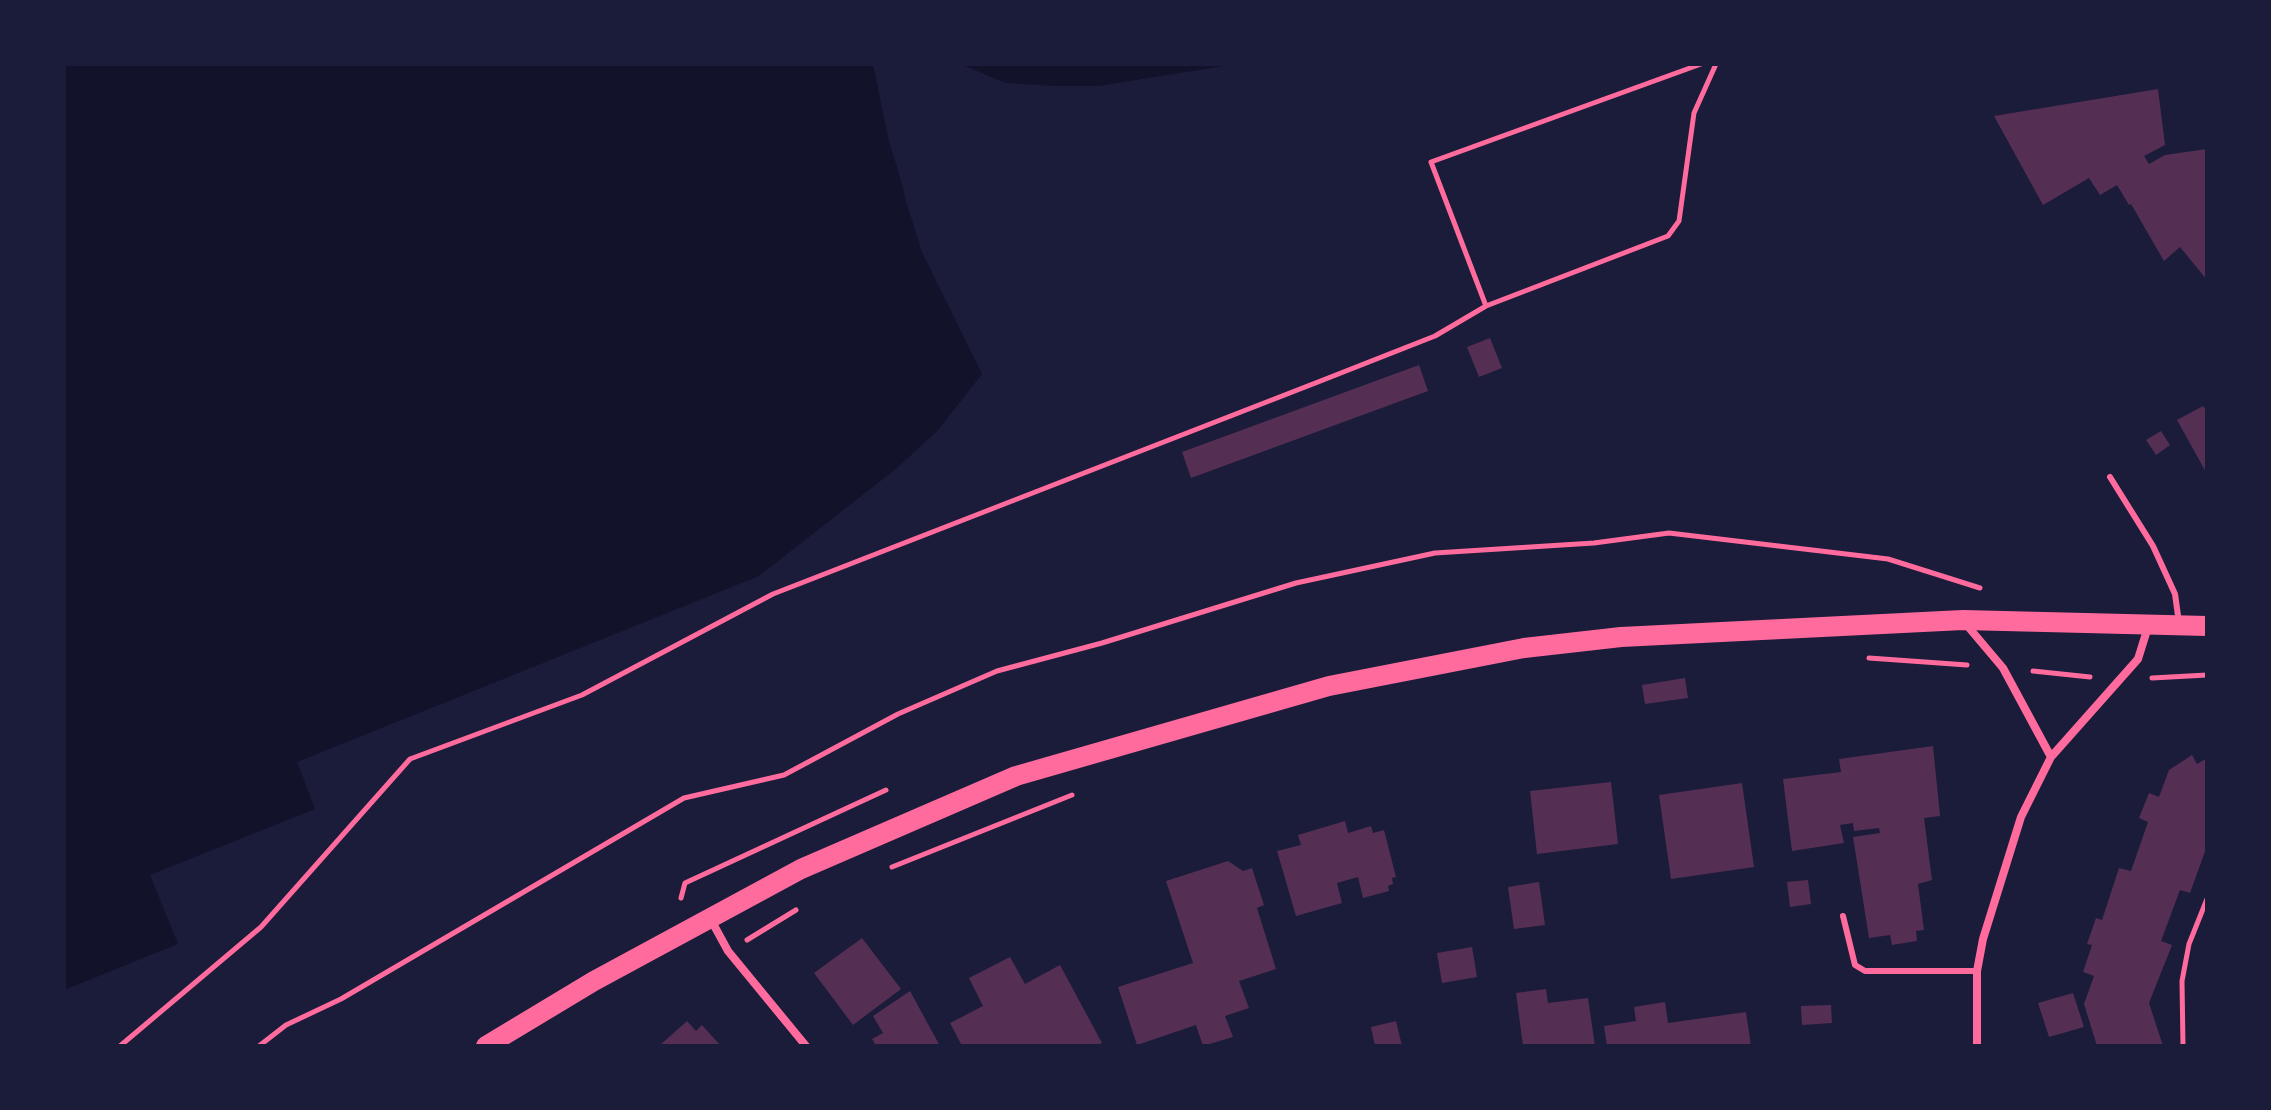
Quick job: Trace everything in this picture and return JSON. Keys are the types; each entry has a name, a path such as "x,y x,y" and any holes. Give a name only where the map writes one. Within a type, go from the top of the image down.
{"main road":[{"path":"486,1046 594,981 801,869 1016,776 1329,686 1510,650 1621,637 1963,620 2148,627 2207,626"}],"street":[{"path":"1963,620 2003,668 2051,757"},
{"path":"1977,1046 1977,971 2004,861 2021,817 2051,757 2138,659 2148,627"},
{"path":"710,918 728,951 806,1046"}],"lane":[{"path":"2110,477 2164,570 2175,594 2179,627"},
{"path":"1843,916 1855,965 1865,971 1977,971"}],"path":[{"path":"1486,306 1431,162 1701,64"},
{"path":"120,1046 261,927 410,759 582,695 773,594 1435,336 1486,306 1668,236 1675,229 1694,113 1716,64"},
{"path":"259,1046 286,1025 341,999 684,798 784,775 898,714 997,671 1102,643 1296,583 1435,553 1594,543 1669,533 1888,559 1961,579 1987,591 1988,622"},
{"path":"1860,658 2117,680 2207,675"},
{"path":"882,870 1073,795"},
{"path":"2183,1046 2182,981 2189,944 2207,899"},
{"path":"728,951 802,906"}],"shaded area":[{"path":"64,64 874,64 906,202 922,252 948,298 982,374 938,430 897,468 759,576 297,762 315,809 150,875 178,944 64,990"},
{"path":"960,64 1236,64 1099,86 1053,86 1006,83"}],"pier":[{"path":"873,64 878,64 892,136 926,251 952,296 986,373 984,378 922,252 888,137"}],"building":[{"path":"2158,89 2165,145 2144,156 2149,164 2165,155 2207,149 2207,280 2180,247 2164,261 2117,185 2100,195 2089,178 2043,205 1994,116"},
{"path":"1490,338 1502,368 1479,377 1467,347"},
{"path":"1419,365 1428,391 1191,478 1182,452"},
{"path":"2203,406 2207,412 2207,474 2177,420"},
{"path":"2161,431 2170,445 2156,455 2146,440"},
{"path":"1685,678 1688,698 1645,704 1642,685"},
{"path":"1933,746 1940,816 1924,818 1932,880 1918,884 1924,930 1916,931 1917,941 1892,945 1890,935 1869,938 1853,837 1880,833 1879,828 1854,831 1853,823 1840,825 1844,843 1792,851 1783,779 1841,772 1839,759"},
{"path":"2192,755 2197,764 2207,758 2207,846 2190,893 2180,890 2161,941 2172,945 2149,1003 2163,1046 2097,1046 2084,1004 2094,976 2083,972 2092,945 2087,944 2096,918 2102,920 2119,868 2131,871 2148,822 2139,818 2149,793 2159,797 2169,770"},
{"path":"1611,782 1618,844 1537,854 1530,791"},
{"path":"1742,783 1754,867 1671,879 1659,795"},
{"path":"1345,821 1348,833 1371,826 1373,833 1384,830 1396,877 1392,878 1393,884 1388,886 1389,891 1363,898 1358,877 1337,883 1342,903 1296,916 1277,851 1301,845 1298,835"},
{"path":"1228,861 1243,871 1252,868 1264,905 1257,908 1276,969 1239,981 1249,1008 1225,1016 1233,1037 1203,1046 1196,1025 1137,1045 1118,987 1193,963 1166,881"},
{"path":"1808,880 1811,904 1790,907 1787,882"},
{"path":"1539,882 1545,925 1514,929 1508,887"},
{"path":"862,938 901,989 853,1025 814,973"},
{"path":"1472,947 1477,977 1442,983 1437,953"},
{"path":"1010,957 1025,984 1060,965 1102,1043 1096,1046 962,1046 950,1023 983,1006 969,978"},
{"path":"1546,989 1548,1003 1588,998 1595,1046 1523,1046 1516,993"},
{"path":"910,991 940,1046 876,1046 872,1039 883,1033 873,1016"},
{"path":"2073,993 2084,1027 2049,1037 2038,1003"},
{"path":"1665,1002 1668,1023 1746,1012 1751,1046 1607,1046 1604,1026 1636,1021 1634,1007"},
{"path":"1831,1005 1832,1023 1802,1025 1801,1006"},
{"path":"687,1021 696,1031 702,1025 721,1046 659,1046"},
{"path":"1396,1021 1402,1046 1375,1046 1371,1027"}]}
